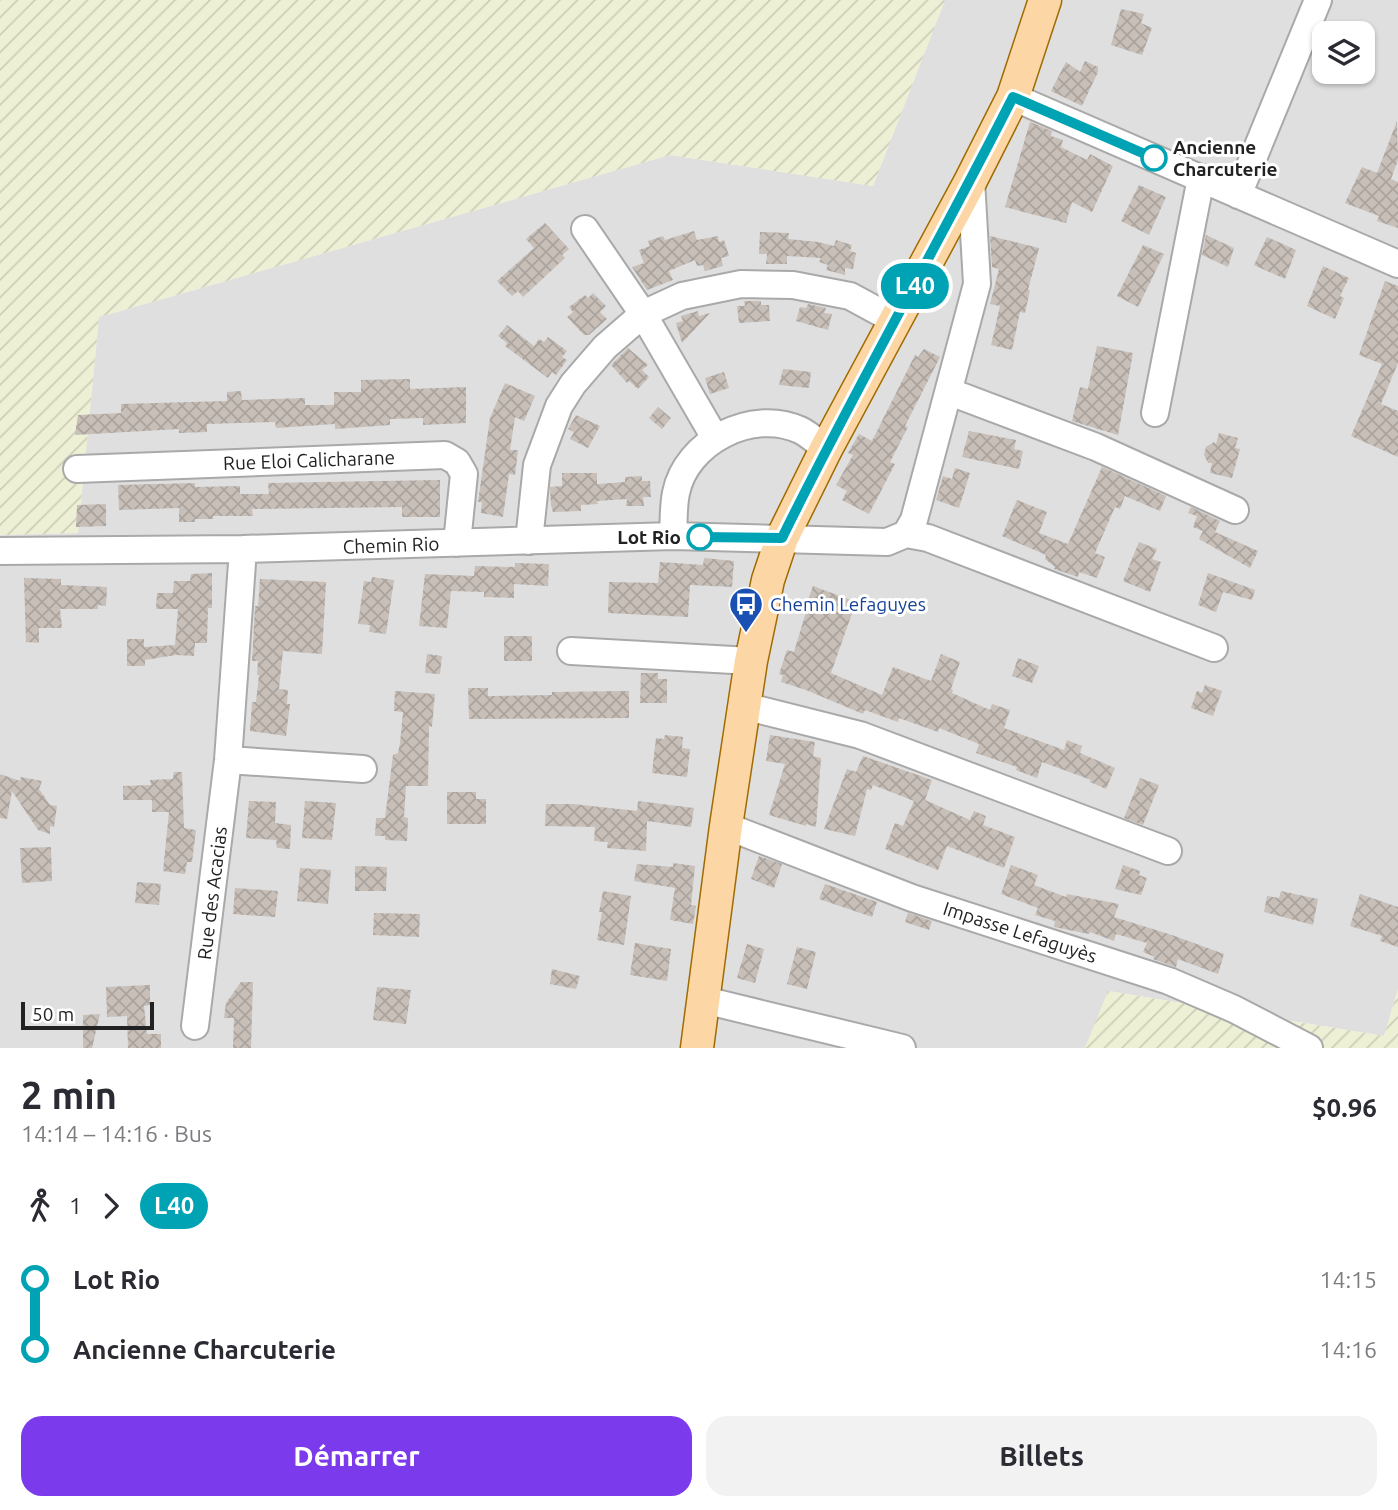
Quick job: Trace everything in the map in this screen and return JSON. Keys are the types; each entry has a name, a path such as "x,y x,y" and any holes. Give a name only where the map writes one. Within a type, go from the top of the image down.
{"main road":[{"path":"697,1048 744,706 768,580 782,538 826,449 1013,97 1045,0"}],"street":[{"path":"1238,195 1318,0"},
{"path":"1013,97 1398,264"},
{"path":"1155,413 1201,178"},
{"path":"906,534 914,520 977,284 971,180"},
{"path":"585,229 643,314 715,438"},
{"path":"529,541 537,465 559,407 573,384 604,347 643,314 682,296 729,286 793,285 850,296 896,321"},
{"path":"950,392 1096,447 1235,510"},
{"path":"673,536 676,492 684,473 696,456 715,438 742,426 772,424 799,430 826,449"},
{"name":"Rue Eloi Calicharane","path":"77,468 445,455 457,462 464,474 457,543"},
{"path":"782,538 887,541 906,534 928,538 1214,648"},
{"name":"Chemin Rio","path":"0,551 243,549 673,536 782,538"},
{"name":"Rue des Acacias","path":"195,1026 228,760 243,549"},
{"path":"570,651 751,661"},
{"path":"744,706 860,735 1168,851"},
{"path":"228,760 363,769"},
{"name":"Impasse Lefaguyès","path":"726,826 912,898 1169,981 1234,1009 1309,1048"},
{"path":"704,1000 902,1048"}],"shaded area":[{"path":"945,0 1398,0 1398,989 1384,1036 1109,991 1085,1048 0,1048 0,535 78,533 99,317 670,155 873,186"}],"green space":[{"path":"0,0 945,0 873,186 670,155 99,317 78,533 0,535"},
{"path":"1398,989 1398,1048 1085,1048 1108,991 1384,1036"}],"building":[{"path":"1121,9 1144,14 1141,23 1152,28 1142,55 1111,45"},
{"path":"1085,61 1098,67 1098,72 1082,106 1051,91 1066,62 1080,72"},
{"path":"1397,121 1398,160 1391,179 1398,182 1398,228 1377,221 1379,216 1345,203 1362,167 1377,173"},
{"path":"1030,122 1052,131 1051,136 1063,140 1061,147 1087,160 1090,154 1113,166 1092,212 1072,202 1066,223 1005,207"},
{"path":"1139,185 1166,197 1149,235 1121,221"},
{"path":"545,223 569,249 562,255 565,258 523,297 518,291 512,296 497,281 534,248 526,239"},
{"path":"694,231 697,240 718,236 719,242 724,240 729,256 721,258 723,266 705,271 703,265 697,266 695,260 669,271 673,280 647,290 632,267 644,263 639,250 650,246 648,241 663,236 665,240"},
{"path":"760,232 789,233 788,239 834,246 836,240 852,245 850,251 856,253 853,269 845,268 845,275 826,270 828,265 819,262 821,258 787,256 787,264 766,264 767,254 759,254"},
{"path":"1206,235 1234,248 1228,267 1202,255"},
{"path":"990,236 1039,248 1025,313 1020,312 1012,350 991,345 1000,306 990,304 999,269 992,267"},
{"path":"1267,237 1296,250 1285,279 1254,265"},
{"path":"1143,245 1164,254 1138,307 1117,296"},
{"path":"1323,266 1349,278 1340,296 1344,298 1335,319 1307,306"},
{"path":"1385,281 1398,286 1398,363 1381,404 1398,411 1398,457 1351,436 1382,364 1359,355"},
{"path":"593,293 606,306 600,312 607,319 589,335 584,335 567,317 573,312 569,307 585,295 588,298"},
{"path":"744,301 761,301 761,305 769,305 770,321 739,323 737,306 745,306"},
{"path":"808,304 826,308 824,313 832,314 828,330 796,321 800,307 806,308"},
{"path":"698,311 699,316 710,313 682,343 676,323 683,321 681,316"},
{"path":"507,325 534,346 539,339 544,342 548,337 567,351 562,357 567,360 556,375 552,372 548,378 505,346 507,343 498,336"},
{"path":"1097,346 1133,353 1118,435 1072,421 1080,387 1088,389"},
{"path":"628,348 648,365 642,370 649,377 638,389 629,381 627,383 611,365"},
{"path":"924,349 940,357 905,426 908,427 890,462 895,464 869,514 842,500 847,491 836,485 853,455 848,453 859,434 872,441 915,355 918,357"},
{"path":"783,369 811,372 809,388 779,385"},
{"path":"724,372 729,388 710,394 705,378"},
{"path":"410,379 410,389 466,387 466,423 423,425 423,418 390,419 390,425 335,429 335,424 276,428 275,422 207,424 207,432 179,433 179,429 75,435 78,415 121,413 121,404 227,401 227,392 241,391 242,400 305,398 305,405 334,405 334,392 361,392 361,380"},
{"path":"505,383 535,396 524,421 515,417 510,450 518,450 515,475 509,474 503,517 481,513 482,502 478,502 490,418"},
{"path":"658,407 671,418 662,429 649,418"},
{"path":"576,415 600,426 588,448 570,439 574,432 568,429"},
{"path":"969,431 1016,440 1014,449 1023,451 1019,469 962,457"},
{"path":"1219,433 1238,438 1235,448 1240,449 1232,478 1210,473 1212,463 1208,463 1204,455 1206,447 1214,442 1216,444"},
{"path":"1102,467 1166,496 1160,511 1125,496 1120,509 1115,507 1095,553 1105,557 1097,578 1079,572 1078,577 1054,569 1045,559 1046,555 1002,536 1017,500 1047,512 1039,533 1068,544"},
{"path":"955,468 970,473 959,508 936,500 943,476 952,479"},
{"path":"562,473 597,473 597,484 625,482 625,477 642,476 642,481 650,481 651,497 643,497 644,506 626,506 627,499 581,505 581,511 553,512 550,487 562,486"},
{"path":"440,480 440,517 402,517 402,507 252,509 253,516 213,516 213,519 179,522 179,508 119,510 118,485 195,483 195,487 240,486 240,494 269,494 268,483"},
{"path":"106,504 106,526 76,527 77,505"},
{"path":"1191,507 1220,521 1215,532 1258,551 1250,568 1199,539 1203,531 1193,527 1197,516 1188,513"},
{"path":"1139,542 1157,549 1152,559 1161,562 1150,592 1123,581"},
{"path":"704,558 734,561 732,587 690,585 688,617 608,613 609,582 658,583 660,562 703,565"},
{"path":"515,563 549,564 548,586 514,584 514,598 484,597 484,592 451,591 447,628 419,626 425,574 474,576 475,566 515,567"},
{"path":"212,573 212,608 208,608 207,643 195,643 194,656 176,655 145,660 145,666 127,666 127,639 144,639 144,647 175,645 178,609 156,609 157,593 173,593 174,581 190,581 191,574"},
{"path":"1208,573 1255,590 1252,600 1223,592 1216,612 1198,605"},
{"path":"372,577 394,580 386,634 369,632 370,625 358,624 364,581 371,582"},
{"path":"24,578 61,579 61,585 107,587 106,606 98,605 98,609 60,609 62,628 39,628 39,643 26,642"},
{"path":"260,579 326,582 322,654 283,651 279,689 288,690 287,704 290,704 286,736 250,731 252,702 256,702 259,675 258,661 252,661 255,606 258,606"},
{"path":"813,586 856,602 831,673 882,695 893,667 931,681 941,654 960,662 952,693 990,710 992,704 1010,710 1004,728 1064,750 1067,740 1082,746 1080,753 1115,768 1106,789 1090,782 1091,780 1042,762 1037,778 1016,770 1017,767 976,753 979,744 939,728 938,732 899,718 898,722 865,710 863,714 781,682 783,675 779,674 787,650 794,652"},
{"path":"504,636 532,636 532,661 504,661"},
{"path":"427,654 442,656 440,674 425,673"},
{"path":"1018,658 1039,666 1032,683 1012,676"},
{"path":"641,673 658,673 658,679 667,679 667,703 640,703"},
{"path":"1205,685 1222,691 1213,716 1191,708 1197,691 1202,693"},
{"path":"468,688 488,688 488,696 629,691 629,718 469,719"},
{"path":"395,691 435,694 432,727 429,726 428,786 406,786 404,817 408,818 407,841 385,840 385,836 375,836 376,818 385,818 393,755 398,753 400,743 403,712 394,711"},
{"path":"665,735 683,737 682,748 690,749 687,777 652,773 656,738 664,739"},
{"path":"770,735 815,742 813,756 821,758 816,827 769,815 785,764 766,761"},
{"path":"863,756 932,780 925,800 970,820 974,811 986,816 983,825 1015,837 1004,868 947,846 938,870 885,849 895,823 903,826 914,801 873,785 871,790 867,789 855,836 824,829 847,769 856,772"},
{"path":"174,772 182,772 184,828 196,830 192,862 187,862 185,874 163,871 169,812 152,812 152,800 123,800 123,786 151,785 150,780 173,779"},
{"path":"0,774 20,781 21,777 42,781 39,789 50,805 57,806 54,827 50,826 50,834 38,830 12,791 7,819 0,818"},
{"path":"1140,778 1159,785 1143,825 1124,818"},
{"path":"447,792 476,792 476,799 486,799 486,824 447,824"},
{"path":"249,801 276,802 275,823 291,825 290,849 277,848 276,840 246,838"},
{"path":"305,801 336,803 332,840 302,838"},
{"path":"638,801 694,808 691,827 647,821 646,851 607,848 608,842 594,841 595,827 545,826 546,804 637,811"},
{"path":"51,847 52,881 22,883 20,848"},
{"path":"759,856 782,864 774,888 751,879"},
{"path":"673,863 695,866 691,905 696,906 693,924 670,920 675,888 634,881 637,864 673,867"},
{"path":"1011,865 1038,875 1034,885 1066,897 1067,894 1119,904 1114,917 1224,954 1218,974 1178,959 1176,967 1153,959 1155,957 1143,952 1147,943 1116,934 1114,941 1090,932 1089,934 1054,927 1055,921 1035,915 1038,908 1001,894"},
{"path":"1123,865 1140,871 1139,875 1147,878 1141,895 1115,889"},
{"path":"355,866 387,867 386,891 355,891"},
{"path":"300,868 331,870 328,904 297,901"},
{"path":"137,882 161,884 159,905 135,903"},
{"path":"825,884 877,902 872,917 819,899"},
{"path":"235,888 278,891 275,917 233,914"},
{"path":"603,891 631,896 624,945 597,940"},
{"path":"1281,891 1318,899 1313,925 1264,912 1267,896 1279,898"},
{"path":"1360,894 1398,907 1398,947 1380,941 1382,936 1350,926"},
{"path":"374,913 420,914 419,937 373,935"},
{"path":"908,913 932,921 929,930 905,922"},
{"path":"635,943 671,949 667,981 630,975"},
{"path":"747,944 764,949 755,983 737,978"},
{"path":"797,947 816,952 807,989 787,984"},
{"path":"552,969 580,976 576,989 550,984"},
{"path":"241,982 253,982 251,1048 233,1048 234,1018 224,1018 226,1003"},
{"path":"150,985 150,1005 144,1006 147,1034 161,1034 161,1048 128,1048 127,1016 107,1017 106,987"},
{"path":"377,987 411,990 406,1024 373,1020"},
{"path":"100,1014 92,1048 83,1048 83,1015"}],"bus line":[{"name":"L40","path":"700,537 782,538 826,449 1013,97 1154,158"}],"place":[{"name":"Ancienne Charcuterie","path":"1154,158"},
{"name":"Lot Rio","path":"700,537"},
{"name":"Chemin Lefaguyes","path":"746,634"}]}
